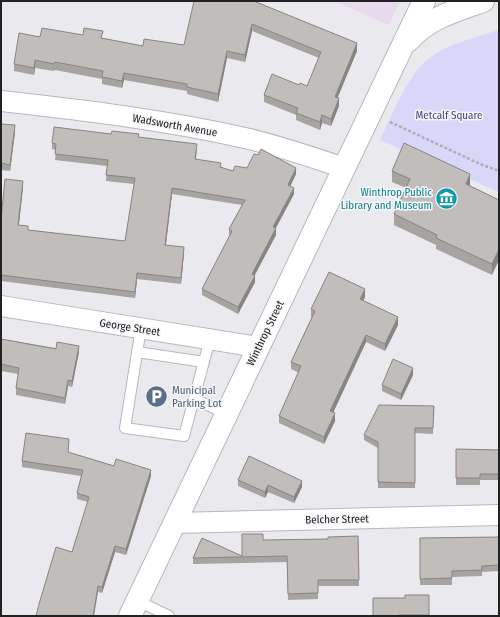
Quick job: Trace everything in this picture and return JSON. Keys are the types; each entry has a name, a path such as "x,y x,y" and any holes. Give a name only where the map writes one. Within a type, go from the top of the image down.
{"main road":[{"path":"400,51 424,1"},
{"path":"400,51 416,32 430,22 483,1"},
{"name":"Winthrop Street","path":"134,608 400,51"}],"street":[{"name":"Wadsworth Avenue","path":"1,101 119,115 195,128 278,147 344,168"},
{"name":"George Street","path":"1,306 259,347"},
{"name":"Belcher Street","path":"175,523 499,514"}],"lane":[{"path":"141,328 126,428 184,436 210,340"},
{"path":"137,352 204,362"},
{"path":"194,399 227,414"},
{"path":"134,608 169,616"}],"path":[{"path":"387,120 480,164 499,171"}],"shaded area":[{"path":"335,1 400,1 389,25"}],"green space":[{"name":"Metcalf Square","path":"499,30 499,192 380,140 401,95 415,73 423,64 431,57 447,48"}],"building":[{"path":"194,1 257,1 256,2 357,43 335,97 339,98 331,119 322,115 320,122 296,113 298,108 264,95 272,74 299,85 300,83 307,86 321,52 252,24 245,55 227,51 218,94 187,87 187,84 124,73 122,81 102,77 103,71 55,62 54,64 35,60 34,68 14,64 19,33 40,37 42,28 83,35 84,28 103,31 101,38 143,46 144,39 184,45"},
{"path":"1,124 15,125 10,165 1,163"},
{"path":"54,127 111,134 112,131 139,134 138,137 197,144 195,159 221,163 220,167 233,171 235,166 247,168 254,154 258,155 261,149 296,168 288,185 294,188 273,227 276,228 252,274 255,276 238,307 202,289 232,231 229,229 245,200 172,188 165,245 184,247 181,278 137,273 135,292 1,275 1,219 5,179 23,181 18,225 28,226 28,230 125,241 135,178 106,175 108,160 55,154 56,144 52,143"},
{"path":"404,143 470,174 466,184 499,200 499,249 492,264 436,238 437,235 394,214 410,179 392,171"},
{"path":"329,272 365,289 360,299 398,317 385,344 366,335 330,411 335,413 324,437 279,416 301,366 291,362 315,311 311,309"},
{"path":"1,339 56,349 57,342 79,346 72,381 68,380 65,398 16,388 19,368 1,364"},
{"path":"393,359 413,368 401,394 382,385"},
{"path":"379,405 434,406 433,428 415,428 415,483 378,482 378,442 364,435"},
{"path":"26,433 69,439 68,452 114,466 116,459 151,470 126,549 115,546 102,587 98,586 93,616 36,616 56,547 72,552 89,497 77,493 83,470 22,461"},
{"path":"456,449 499,450 499,474 480,474 480,478 456,478"},
{"path":"249,456 302,481 294,497 268,485 265,492 238,480"},
{"path":"242,534 263,534 263,540 328,539 328,537 358,536 359,580 318,580 318,593 288,594 287,556 193,558 202,538 242,556"},
{"path":"499,537 499,565 482,566 482,570 452,571 452,578 420,579 420,538"},
{"path":"405,595 429,595 429,615 373,616 373,598 405,598"}],"place":[{"name":"Winthrop Public Library and Museum","path":"447,198"},
{"name":"Municipal Parking Lot","path":"156,396"}]}
